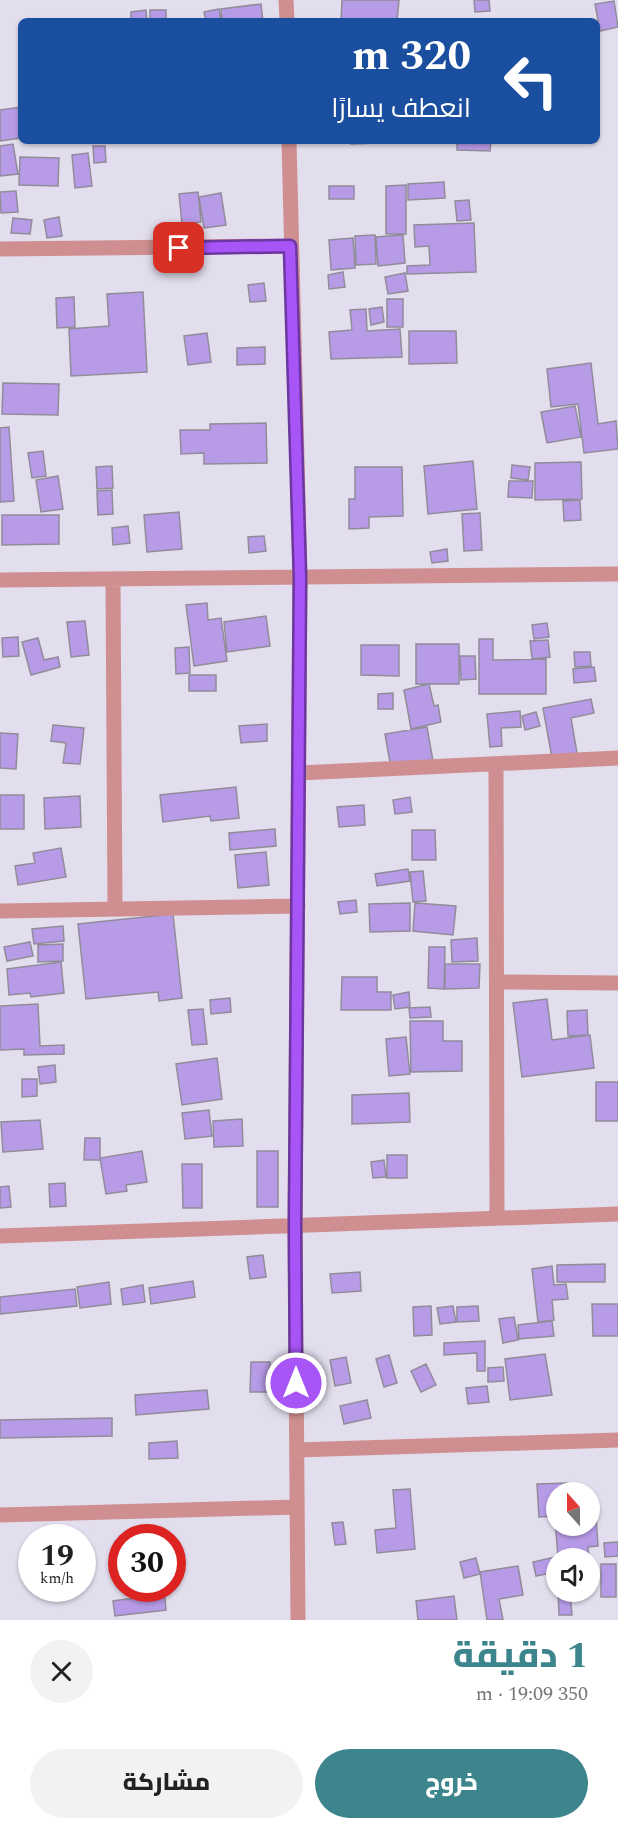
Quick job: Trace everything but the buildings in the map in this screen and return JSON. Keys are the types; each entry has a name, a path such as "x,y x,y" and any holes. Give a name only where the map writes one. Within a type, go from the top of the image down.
{"street":[{"path":"286,0 287,18"},
{"path":"289,144 300,577 295,1226 298,1620"},
{"path":"0,249 290,246"},
{"path":"0,580 618,574"},
{"path":"113,579 115,909"},
{"path":"298,773 618,758"},
{"path":"496,765 497,1218"},
{"path":"0,911 298,906"},
{"path":"497,982 618,982"},
{"path":"0,1236 618,1214"},
{"path":"297,1450 618,1440"},
{"path":"0,1515 297,1507"}],"route":[{"path":"179,248 290,246 300,577 296,1383"}]}
